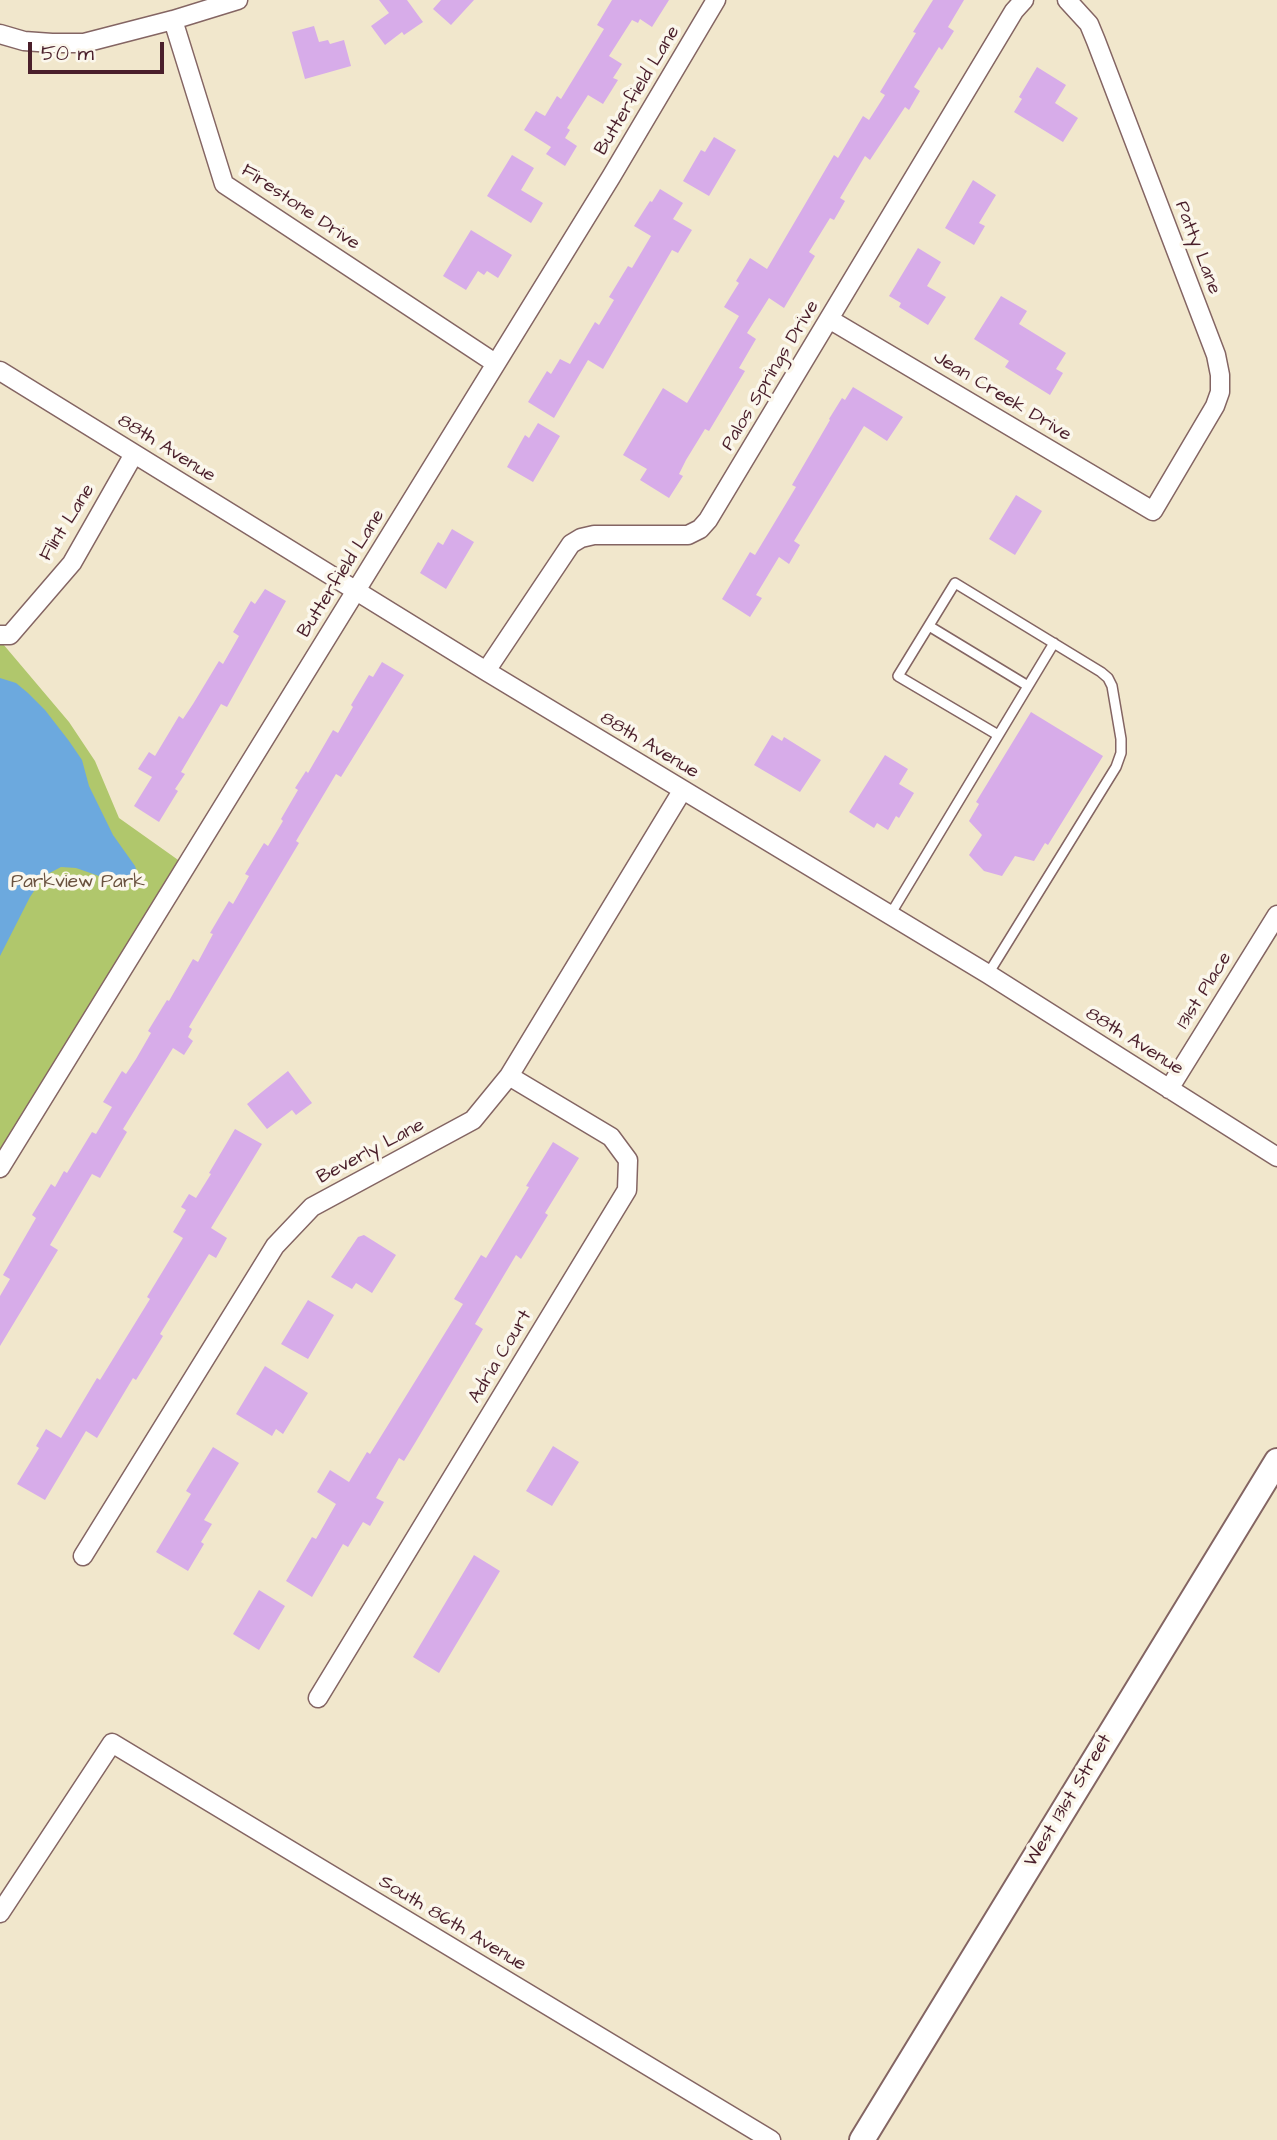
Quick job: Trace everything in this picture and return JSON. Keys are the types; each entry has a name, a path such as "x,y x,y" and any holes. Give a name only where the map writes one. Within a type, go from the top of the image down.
{"street":[{"path":"0,34 24,41 83,43 238,0"},
{"name":"Butterfield Lane","path":"0,1168 618,165 716,0"},
{"name":"Palos Springs Drive","path":"486,671 571,544 581,538 594,536 688,535 700,529 708,520 1007,23 1024,0"},
{"name":"Patty Lane","path":"1067,0 1089,24 1096,41 1216,355 1220,375 1220,392 1215,406 1153,511"},
{"name":"Firestone Drive","path":"173,20 223,184 495,363"},
{"name":"Jean Creek Drive","path":"829,319 1153,511"},
{"name":"88th Avenue","path":"0,371 682,791 988,974 1277,1157"},
{"name":"Flint Lane","path":"0,635 10,635 72,563 134,454"},
{"name":"Beverly Lane","path":"83,1556 275,1246 312,1207 473,1120 509,1076 682,791"},
{"name":"131st Place","path":"1169,1089 1277,915"},
{"name":"Adria Court","path":"318,1698 627,1190 628,1160 611,1137 509,1076"},
{"name":"West 131st Street","path":"862,2140 1277,1461"},
{"name":"South 86th Avenue","path":"0,1913 112,1743 771,2140"}],"lane":[{"path":"988,974 1116,767 1121,753 1118,720 1108,678 955,583 898,677 998,735"},
{"path":"929,626 1028,686"},
{"path":"890,915 1054,643"}],"green space":[{"name":"Parkview Park","path":"3,644 69,722 95,761 119,818 181,862 0,1156 0,645"}],"water":[{"path":"0,678 16,683 28,693 69,741 82,760 89,786 113,835 137,872 135,878 129,881 61,867 44,876 30,897 0,956"}],"building":[{"path":"379,0 407,0 423,22 404,35 402,32 385,45 371,26 389,13"},
{"path":"441,0 474,0 451,25 433,9"},
{"path":"612,0 669,0 652,27 640,19 638,23 632,20 609,56 622,64 613,78 618,80 603,104 588,95 567,128 570,130 565,138 577,146 565,166 546,154 551,147 524,130 536,111 545,116 557,96 561,99 604,29 597,25"},
{"path":"933,0 964,0 948,27 954,31 942,50 939,47 914,87 920,91 909,110 905,107 870,160 865,156 840,198 845,201 834,220 830,218 809,252 815,256 784,308 769,298 747,333 756,339 739,368 745,371 709,431 705,429 686,460 679,474 683,476 669,498 640,480 647,469 623,455 663,388 687,403 739,316 724,307 750,258 767,269 834,155 838,158 863,116 869,120 885,95 880,92"},
{"path":"314,26 319,42 328,40 330,44 344,40 351,66 305,79 292,32"},
{"path":"1037,67 1066,85 1055,103 1078,118 1063,142 1014,112 1022,99 1019,97"},
{"path":"714,137 736,150 709,196 683,181 701,150 705,152"},
{"path":"512,155 534,168 521,190 543,203 531,223 487,196"},
{"path":"973,180 996,195 979,223 985,226 974,245 945,228"},
{"path":"660,189 683,203 673,219 692,230 678,253 672,250 603,369 588,360 554,418 528,402 547,371 551,374 560,359 570,364 595,322 599,325 614,300 609,297 628,266 632,268 651,236 634,226"},
{"path":"471,230 512,255 498,278 487,271 484,275 478,271 466,290 443,276"},
{"path":"918,248 941,262 927,286 946,297 928,325 899,307 901,303 889,296"},
{"path":"1001,296 1027,311 1019,324 1066,353 1056,369 1063,373 1050,395 1005,367 1009,361 974,339"},
{"path":"853,387 903,417 887,441 864,426 794,541 800,545 789,564 779,557 756,595 762,598 750,617 722,599 750,552 755,555 796,487 792,485 829,419 842,398 845,400"},
{"path":"538,423 560,436 533,482 507,467 525,435 529,438"},
{"path":"1016,495 1042,511 1015,555 989,539"},
{"path":"452,529 474,542 446,589 420,573 438,542 443,545"},
{"path":"265,589 286,601 227,707 221,704 181,772 185,774 175,789 178,791 159,822 134,806 152,777 138,769 149,752 155,756 179,716 183,719 219,661 223,664 239,636 233,632 251,601 255,604"},
{"path":"382,662 404,675 341,777 336,774 296,841 299,843 189,1027 192,1029 188,1037 193,1041 184,1055 173,1048 123,1129 127,1132 100,1178 92,1174 50,1245 58,1250 0,1346 0,1296 10,1279 3,1275 36,1218 32,1215 51,1184 55,1187 64,1171 67,1173 92,1132 96,1134 112,1107 103,1102 122,1071 126,1074 136,1059 151,1033 148,1031 193,959 198,962 213,934 210,933 229,901 233,904 249,876 245,874 264,843 268,846 283,821 281,819 298,790 295,788 306,771 308,773 333,730 338,733 369,675 373,677"},
{"path":"1031,712 1103,756 1048,845 1045,843 1034,861 1015,856 1002,876 984,871 969,855 982,835 969,821 979,804 976,802"},
{"path":"772,735 782,741 784,737 821,760 800,792 754,765"},
{"path":"885,755 908,769 899,784 914,793 899,818 896,816 888,830 877,823 874,828 849,812"},
{"path":"288,1071 312,1103 296,1115 292,1110 267,1129 247,1104"},
{"path":"235,1129 262,1144 211,1228 227,1238 216,1258 209,1254 160,1334 163,1336 136,1380 133,1378 97,1438 86,1431 45,1500 17,1484 39,1448 36,1446 46,1429 61,1438 97,1378 100,1380 150,1299 147,1297 183,1238 173,1232 186,1210 181,1207 189,1194 196,1198"},
{"path":"553,1142 579,1158 521,1259 516,1255 475,1324 483,1329 415,1443 404,1461 399,1458 376,1498 384,1502 370,1526 363,1522 348,1547 343,1544 312,1597 286,1581 312,1537 316,1539 336,1504 317,1492 330,1470 349,1482 367,1452 370,1454 463,1304 454,1299 481,1255 486,1258"},
{"path":"364,1235 396,1255 372,1293 356,1283 352,1289 331,1277 358,1237"},
{"path":"308,1300 334,1315 308,1359 281,1344"},
{"path":"265,1366 308,1393 283,1434 276,1429 272,1436 236,1414"},
{"path":"553,1446 579,1462 552,1506 526,1491"},
{"path":"213,1447 239,1463 204,1520 212,1524 188,1571 156,1552 191,1494 186,1491"},
{"path":"474,1555 500,1571 439,1673 413,1657"},
{"path":"259,1590 285,1606 259,1650 233,1634"}]}
